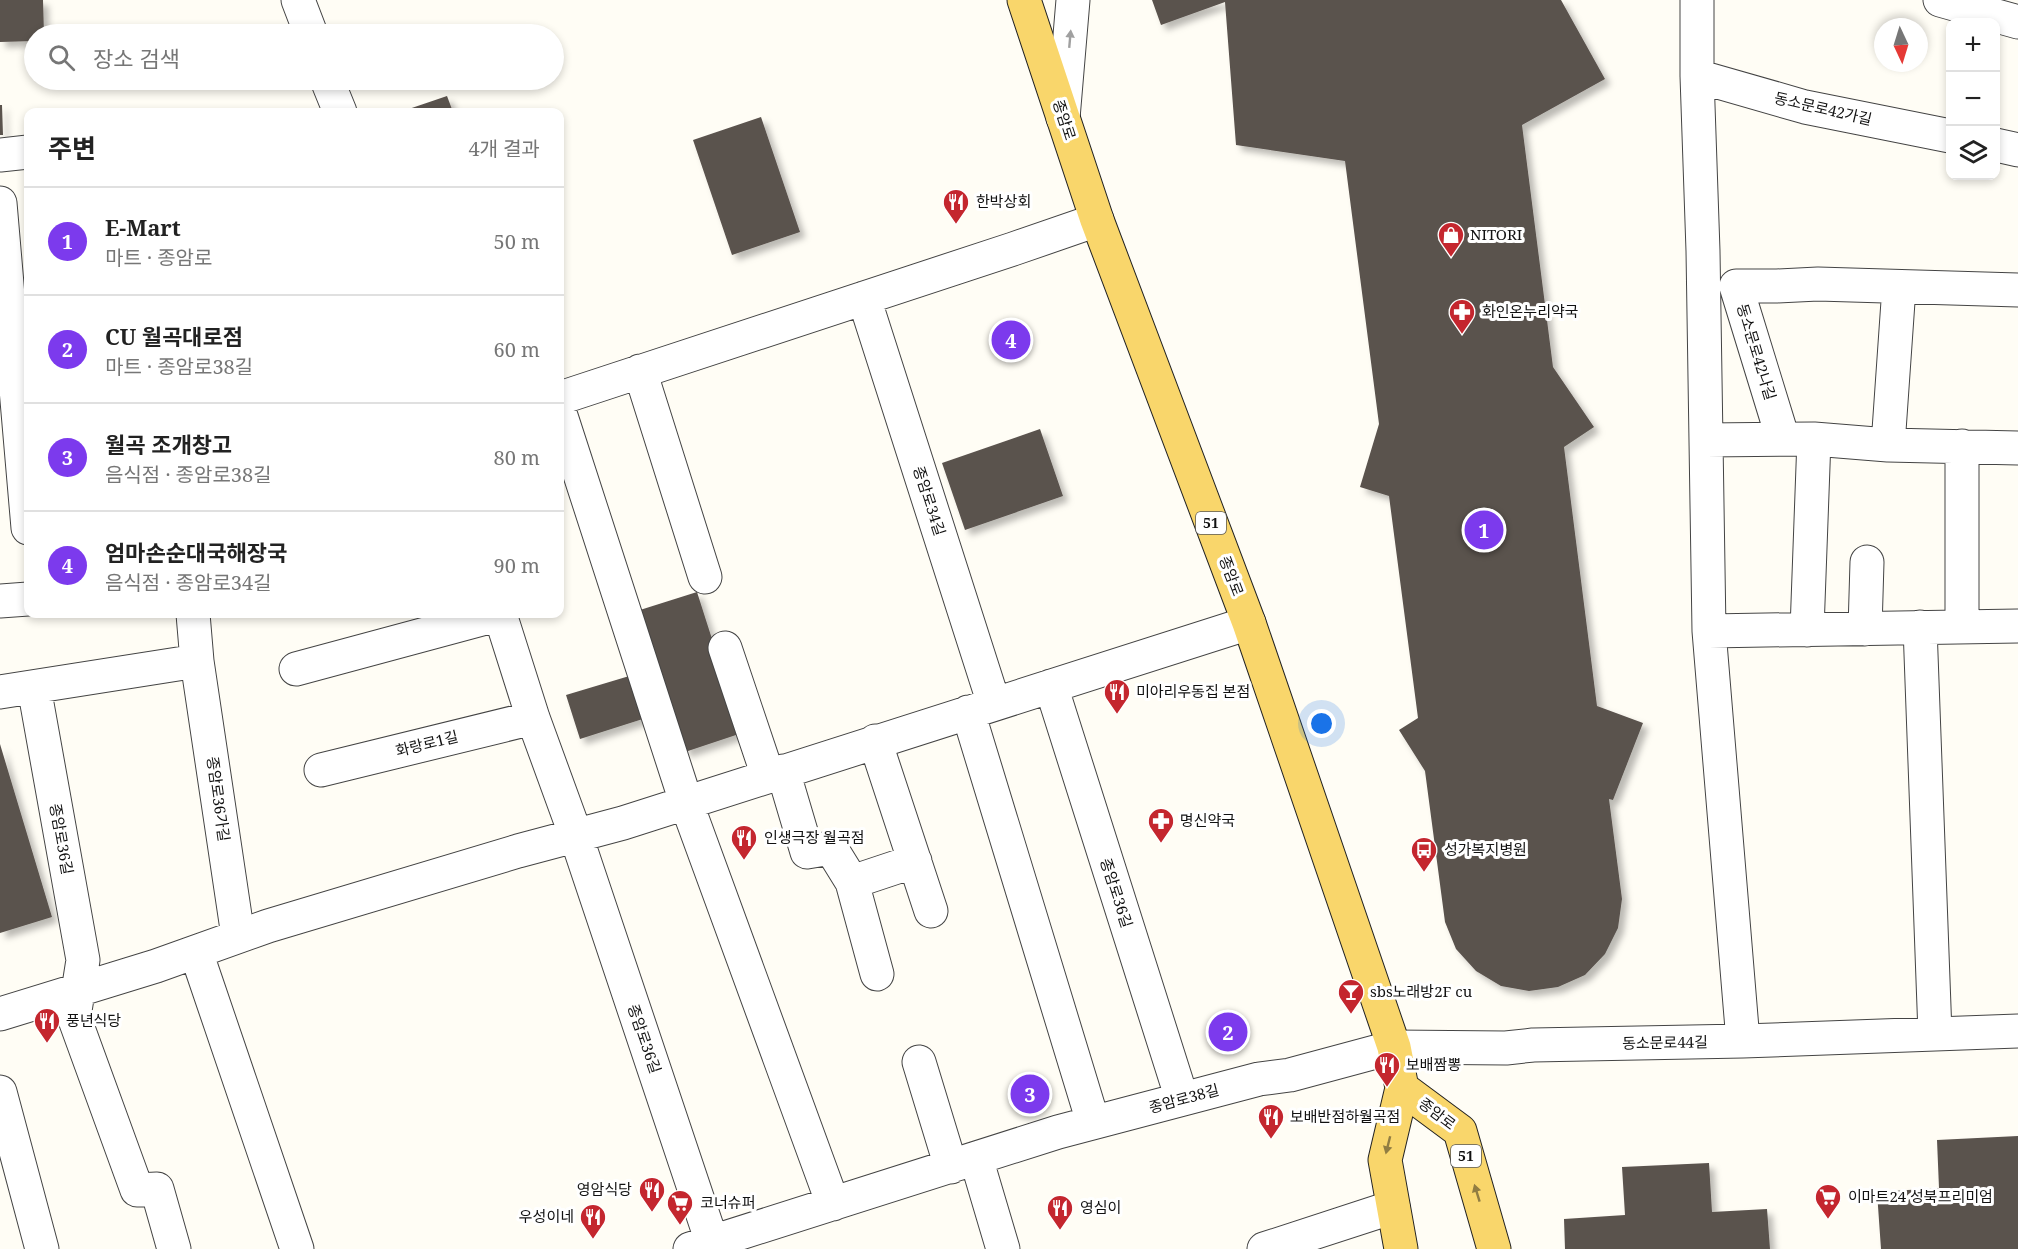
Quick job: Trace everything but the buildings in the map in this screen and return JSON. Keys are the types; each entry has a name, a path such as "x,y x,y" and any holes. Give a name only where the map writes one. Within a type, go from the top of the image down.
{"main road":[{"name":"종암로","path":"1024,0 1097,220 1249,623 1394,1047 1402,1088 1384,1160 1401,1249"},
{"name":"종암로","path":"1402,1088 1460,1131 1494,1249"}],"street":[{"path":"298,0 307,24"},
{"path":"1063,118 1073,0"},
{"path":"1697,0 1709,631 1743,1041"},
{"path":"1940,0 2018,22"},
{"name":"동소문로42가길","path":"1697,76 1805,107 1946,135"},
{"path":"331,90 338,108"},
{"path":"2000,147 2018,150"},
{"path":"0,155 24,152"},
{"path":"0,203 24,482"},
{"path":"564,397 1097,220"},
{"name":"동소문로42나길","path":"1799,439 1736,286 1818,284 2018,290"},
{"path":"1888,445 1899,287"},
{"name":"종암로34길","path":"864,298 981,708"},
{"path":"640,372 705,577"},
{"path":"564,425 686,802 833,1204"},
{"path":"1706,440 1799,439 1888,445 2018,448"},
{"path":"1799,439 1808,630"},
{"path":"1962,446 1962,627"},
{"path":"1865,629 1867,562"},
{"path":"0,601 24,599"},
{"name":"종암로36가길","path":"193,618 197,662 238,936"},
{"path":"296,669 485,618"},
{"path":"501,618 533,718 576,836"},
{"path":"0,1014 156,966 238,936 686,802 1249,623"},
{"path":"1709,631 2018,626"},
{"path":"1920,627 1935,1034"},
{"path":"724,648 807,852 831,848 852,882 877,974"},
{"path":"0,692 197,662"},
{"name":"종암로36길","path":"1051,686 1182,1100"},
{"name":"종암로36길","path":"34,687 83,960 74,1017 137,1190 157,1189 174,1249"},
{"path":"981,708 1093,1122"},
{"name":"화랑로1길","path":"321,770 533,718"},
{"path":"875,741 931,911"},
{"name":"종암로36길","path":"576,836 700,1247"},
{"path":"852,882 915,861"},
{"path":"196,952 297,1249"},
{"name":"동소문로44길","path":"1394,1047 1506,1048 1533,1045 1743,1041 2018,1031"},
{"name":"종암로38길","path":"700,1247 1093,1122 1394,1047"},
{"path":"919,1062 1003,1249"},
{"path":"0,1092 4,1125 42,1249"},
{"path":"1264,1249 1393,1207"}],"place":[{"name":"한박상회","path":"956,225"},
{"name":"NITORI","path":"1451,258"},
{"name":"화인온누리약국","path":"1462,335"},
{"name":"엄마손순대국해장국","path":"1011,340"},
{"name":"E-Mart","path":"1484,530"},
{"name":"미아리우동집 본점","path":"1117,715"},
{"name":"명신약국","path":"1161,844"},
{"name":"인생극장 월곡점","path":"744,861"},
{"name":"성가복지병원","path":"1424,873"},
{"name":"sbs노래방2F cu","path":"1351,1015"},
{"name":"CU 월곡대로점","path":"1228,1032"},
{"name":"풍년식당","path":"47,1044"},
{"name":"보배짬뽕","path":"1387,1088"},
{"name":"월곡 조개창고","path":"1030,1094"},
{"name":"보배반점하월곡점","path":"1271,1140"},
{"name":"영암식당","path":"652,1213"},
{"name":"이마트24 성북프리미엄","path":"1828,1220"},
{"name":"코너슈퍼","path":"680,1226"},
{"name":"영심이","path":"1060,1231"},
{"name":"우성이네","path":"593,1240"}]}
